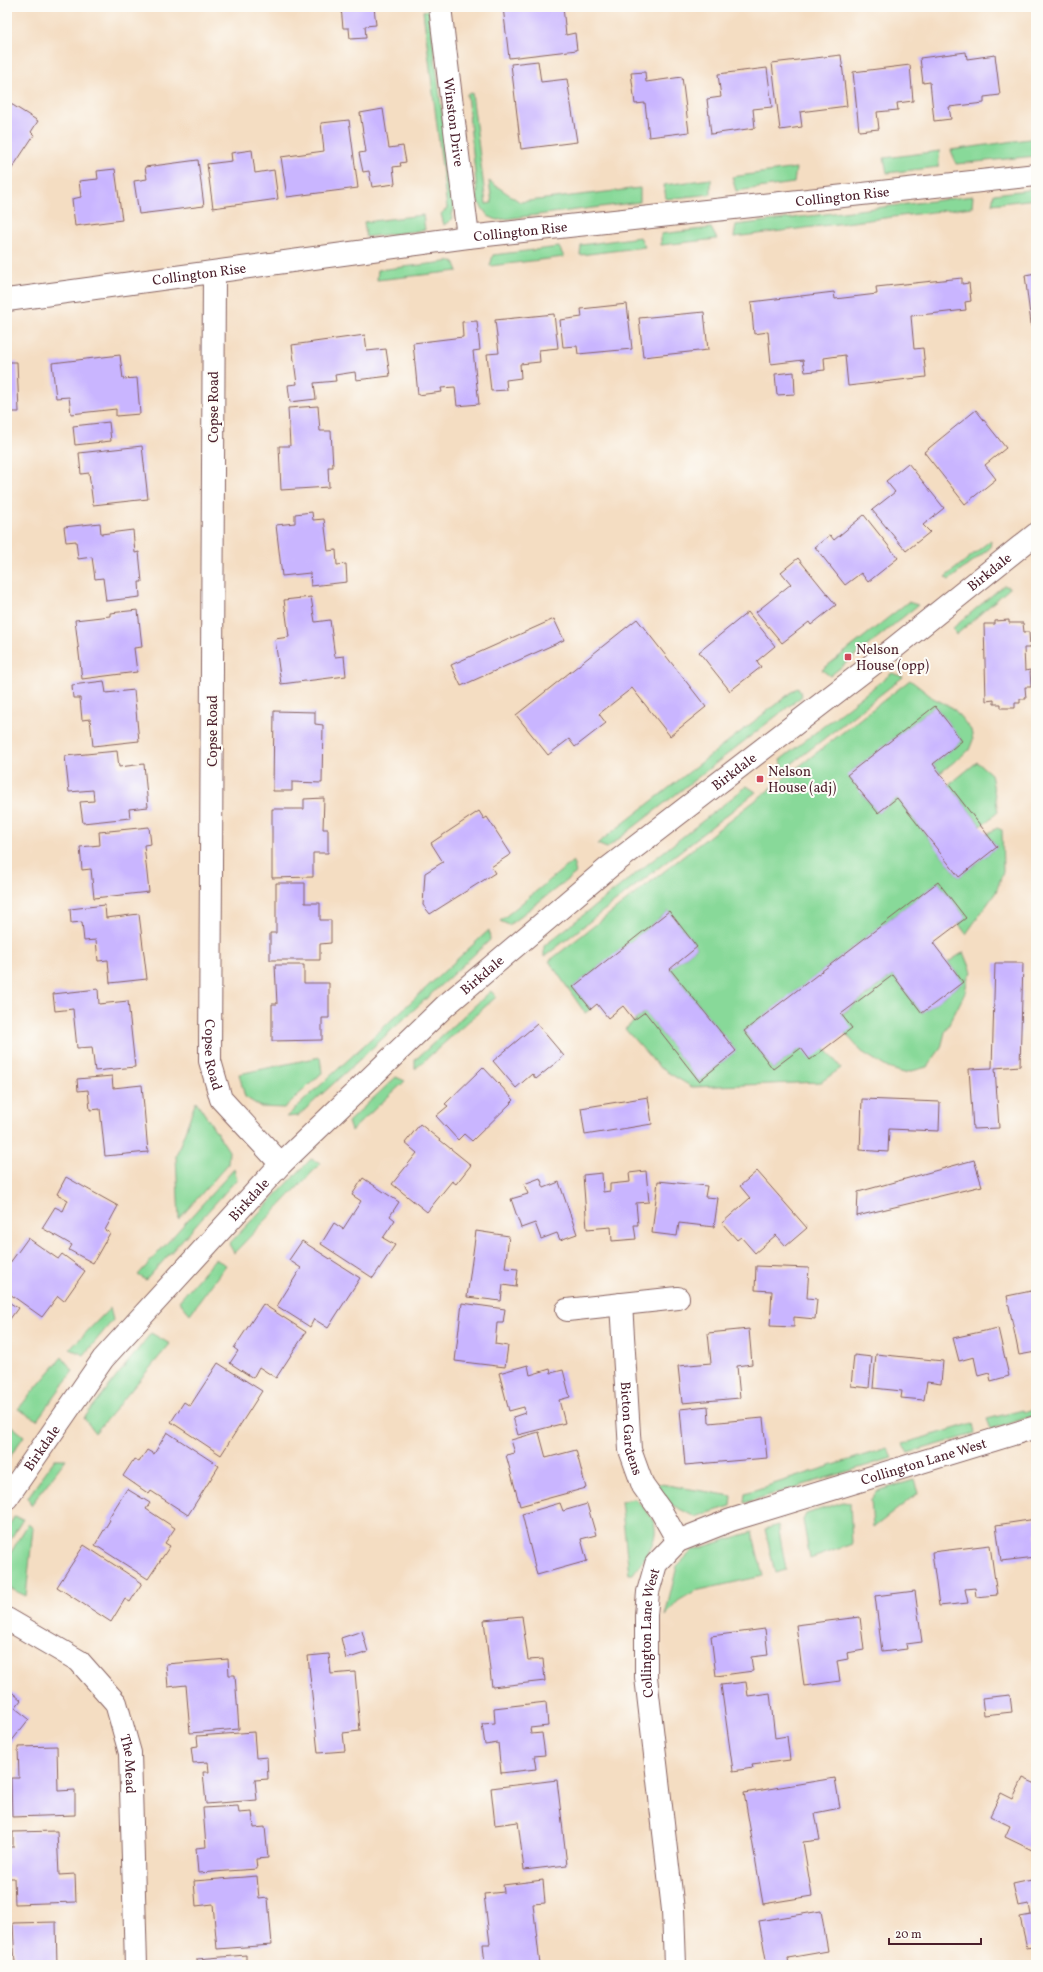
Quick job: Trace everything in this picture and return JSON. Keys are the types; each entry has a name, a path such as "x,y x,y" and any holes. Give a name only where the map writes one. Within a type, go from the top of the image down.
{"street":[{"name":"Winston Drive","path":"440,7 468,237"},
{"name":"Collington Rise","path":"7,300 214,273 468,237 1036,175"},
{"name":"Copse Road","path":"214,273 210,1061 221,1099 281,1164"},
{"name":"Birkdale","path":"7,1498 102,1359 281,1164 445,1006 602,873 900,643 1036,534"},
{"path":"568,1310 678,1298"},
{"name":"Bicton Gardens","path":"621,1304 630,1450 643,1486 661,1511 678,1541"},
{"name":"Collington Lane West","path":"675,1965 673,1910 646,1677 646,1615 648,1592 656,1564 678,1541 730,1520 1036,1427"},
{"name":"The Mead","path":"7,1619 79,1661 116,1703 130,1753 136,1965"}],"green space":[{"path":"429,10 454,208 451,220 444,225 441,214 447,208 423,11"},
{"path":"472,93 486,204 492,203 489,181 520,202 640,188 640,202 497,220 488,216 478,202 467,94"},
{"path":"1036,138 1036,156 956,164 951,150"},
{"path":"940,151 938,167 887,173 884,158"},
{"path":"796,168 794,183 736,191 732,177"},
{"path":"711,179 711,194 666,199 664,185"},
{"path":"1036,189 1036,199 992,204 994,194"},
{"path":"973,196 972,207 734,237 736,225"},
{"path":"423,215 425,230 366,237 364,222"},
{"path":"711,228 717,239 661,245 661,234"},
{"path":"640,237 645,247 580,255 581,245"},
{"path":"559,247 564,257 490,266 493,255"},
{"path":"454,261 458,271 377,280 378,270"},
{"path":"991,540 990,548 949,580 945,577"},
{"path":"1004,585 1010,588 956,635 953,628"},
{"path":"908,602 918,605 830,676 822,670"},
{"path":"892,673 903,677 785,769 780,760"},
{"path":"910,680 933,698 953,708 971,730 973,740 969,750 940,773 933,764 962,741 935,706 847,775 878,813 897,798 959,877 997,847 987,834 997,828 1002,830 1003,872 996,892 966,934 959,924 966,918 938,882 744,1031 773,1069 801,1048 825,1048 841,1068 821,1082 692,1087 659,1067 625,1029 645,1012 699,1081 736,1051 670,969 697,947 669,911 573,987 591,1009 585,1013 549,961"},
{"path":"798,687 802,696 607,848 597,844"},
{"path":"977,762 991,774 998,812 981,826 949,785"},
{"path":"747,786 756,792 544,957 544,946"},
{"path":"573,861 576,873 509,925 500,921"},
{"path":"489,930 490,940 298,1116 286,1117"},
{"path":"964,952 972,972 968,976 965,993 945,1032 941,1048 927,1067 904,1073 888,1068 862,1052 845,1033 841,1015 893,975 922,1013 963,982 948,962"},
{"path":"491,991 496,997 415,1069 415,1060"},
{"path":"320,1057 322,1073 284,1108 261,1107 245,1097 239,1074"},
{"path":"396,1077 405,1081 351,1131 348,1122"},
{"path":"196,1101 229,1151 228,1164 179,1219 176,1156"},
{"path":"311,1159 321,1163 234,1253 229,1244"},
{"path":"234,1169 237,1179 146,1280 138,1275"},
{"path":"215,1259 226,1265 190,1314 179,1301"},
{"path":"110,1308 113,1320 84,1355 70,1349"},
{"path":"151,1333 170,1344 95,1433 84,1418"},
{"path":"62,1357 73,1371 37,1420 18,1409"},
{"path":"1036,1408 1036,1415 991,1429 987,1419 1023,1410 1024,1412"},
{"path":"8,1423 24,1436 7,1461 7,1424"},
{"path":"973,1423 975,1434 908,1453 902,1444"},
{"path":"887,1448 892,1458 744,1503 745,1493"},
{"path":"55,1459 66,1459 31,1505 28,1497"},
{"path":"914,1480 918,1493 873,1528 871,1500 877,1491"},
{"path":"655,1483 732,1496 731,1506 695,1517 672,1505"},
{"path":"635,1499 652,1519 655,1526 655,1533 646,1555 633,1574 629,1574 621,1501"},
{"path":"843,1502 850,1503 852,1544 810,1559 803,1520 806,1514"},
{"path":"14,1517 23,1519 7,1545 7,1529"},
{"path":"28,1524 33,1528 26,1596 7,1587 7,1559"},
{"path":"778,1525 786,1570 775,1573 765,1529"},
{"path":"752,1532 763,1576 695,1591 678,1601 665,1616 677,1566 693,1550"}],"building":[{"path":"341,7 374,7 376,25 365,26 366,38 350,39 349,28 343,28"},
{"path":"503,7 563,7 566,35 575,33 577,50 509,58"},
{"path":"966,52 967,59 995,55 1000,95 984,97 984,103 949,107 951,119 934,121 930,82 923,83 920,58"},
{"path":"841,55 847,106 800,112 802,127 780,130 772,63"},
{"path":"538,61 541,82 567,79 577,142 521,149 511,64"},
{"path":"910,65 913,101 897,103 898,110 877,112 879,129 859,131 853,72"},
{"path":"767,68 772,107 753,109 755,128 711,134 707,99 721,97 718,74"},
{"path":"645,72 646,82 682,77 689,132 649,137 645,103 635,104 631,73"},
{"path":"11,104 38,121 31,132 34,135 7,176 7,109"},
{"path":"383,109 389,148 403,146 406,162 400,163 401,166 393,167 395,184 372,187 369,171 363,172 359,153 366,152 360,113"},
{"path":"349,120 358,188 287,197 281,157 324,151 321,123"},
{"path":"252,150 255,173 274,170 278,199 213,208 207,164 232,161 231,153"},
{"path":"198,160 204,206 139,214 134,181 147,179 145,167"},
{"path":"115,169 122,220 75,226 72,199 81,197 79,181 98,179 97,171"},
{"path":"1036,273 1036,340 1033,340 1025,275"},
{"path":"962,278 962,284 969,283 971,301 965,302 966,310 911,316 914,349 923,348 926,377 848,386 845,355 824,358 825,370 805,372 803,360 771,364 768,332 754,334 751,302 834,292 835,299 877,294 876,287"},
{"path":"627,304 632,349 578,354 577,346 563,347 560,320 582,317 581,309"},
{"path":"704,312 708,350 643,357 639,318"},
{"path":"554,314 558,348 539,350 540,362 520,364 521,378 506,380 507,390 491,391 487,354 499,353 495,320"},
{"path":"477,321 480,350 473,351 479,404 457,406 455,387 441,388 442,392 418,395 413,343 463,337 462,322"},
{"path":"365,335 367,351 386,349 390,376 356,380 355,372 335,375 336,381 314,383 316,399 290,402 288,385 297,384 292,345"},
{"path":"120,355 123,379 137,378 140,414 116,416 116,409 71,414 69,397 56,398 52,363"},
{"path":"7,362 17,362 19,412 7,412"},
{"path":"794,372 795,394 777,395 775,374"},
{"path":"318,406 320,431 331,431 333,467 328,467 329,487 281,490 279,446 290,446 288,408"},
{"path":"976,410 1006,448 985,465 996,479 965,504 924,452"},
{"path":"109,422 111,441 75,445 73,426"},
{"path":"142,446 148,499 93,505 89,473 81,474 79,453"},
{"path":"908,463 944,508 923,525 930,532 906,551 872,510 895,492 886,481"},
{"path":"312,512 313,520 324,519 328,551 336,550 337,565 346,564 347,582 311,586 310,573 282,576 276,525 295,523 295,514"},
{"path":"864,515 898,558 868,582 861,573 845,585 815,547 830,535 834,540"},
{"path":"100,523 101,534 133,530 135,553 139,552 142,582 139,582 140,597 106,601 103,578 95,579 92,557 78,559 76,541 66,542 64,527"},
{"path":"798,558 836,605 811,625 809,622 782,643 756,612 791,584 781,572"},
{"path":"311,597 315,622 330,620 335,657 344,656 346,676 281,684 275,639 289,637 284,600"},
{"path":"138,610 142,647 134,648 137,672 82,679 75,620 110,616 110,613"},
{"path":"748,612 775,646 757,661 761,667 730,691 699,652"},
{"path":"554,619 564,640 461,686 451,665"},
{"path":"637,619 706,707 670,736 632,688 599,714 606,723 575,747 569,739 548,755 516,715"},
{"path":"1009,620 1009,623 1023,623 1024,632 1029,632 1030,648 1024,648 1025,671 1030,670 1031,687 1025,687 1026,699 1020,699 1020,703 1015,703 1015,708 1001,708 1001,704 994,704 994,700 986,701 984,624 995,624 995,621"},
{"path":"104,681 106,693 134,690 139,741 93,746 90,719 82,720 80,698 73,698 72,685"},
{"path":"935,706 962,741 933,764 997,847 959,877 897,798 878,813 847,775"},
{"path":"274,711 315,712 315,724 323,725 322,783 292,782 292,791 273,791"},
{"path":"117,751 119,767 144,764 148,807 129,809 130,818 83,823 80,802 94,801 93,790 69,792 65,756"},
{"path":"324,798 323,829 328,829 328,853 313,853 313,877 272,878 272,809 304,809 304,799"},
{"path":"479,811 484,819 487,817 511,854 491,867 495,873 430,914 423,905 425,873 443,862 431,843"},
{"path":"149,827 151,844 144,845 149,892 94,898 91,869 82,870 80,847 100,845 99,832"},
{"path":"938,882 966,918 933,943 963,982 922,1013 893,975 841,1014 852,1028 810,1060 801,1048 773,1069 744,1031"},
{"path":"276,883 305,883 305,903 320,903 320,920 331,920 331,943 320,944 320,960 270,960 270,933 276,933"},
{"path":"105,905 106,918 139,914 147,979 110,983 108,960 98,961 96,940 84,941 82,922 71,923 70,909"},
{"path":"669,911 697,947 670,969 736,1051 699,1081 645,1012 634,1020 623,1006 608,1018 597,1004 591,1009 573,987"},
{"path":"995,963 1023,963 1020,1066 995,1068 999,1128 973,1129 969,1069 992,1068"},
{"path":"275,965 304,965 304,983 329,983 329,1018 322,1018 322,1040 272,1041 272,1004 277,1004"},
{"path":"98,989 99,1004 128,1001 135,1067 95,1071 92,1047 77,1048 73,1009 55,1011 53,994"},
{"path":"537,1024 564,1056 536,1079 532,1074 516,1088 493,1061"},
{"path":"483,1067 514,1100 472,1141 464,1134 458,1140 436,1116 448,1106 445,1104"},
{"path":"112,1076 113,1088 142,1085 148,1152 105,1156 100,1109 90,1110 88,1090 78,1091 77,1079"},
{"path":"648,1097 652,1124 585,1135 581,1108"},
{"path":"862,1099 940,1102 939,1131 889,1129 888,1152 860,1150"},
{"path":"420,1124 471,1165 456,1184 452,1181 427,1212 392,1184 417,1153 405,1143"},
{"path":"974,1160 982,1186 857,1216 858,1192"},
{"path":"646,1171 649,1202 636,1203 638,1225 634,1225 636,1239 612,1241 611,1227 587,1229 583,1175 602,1173 603,1192 610,1191 610,1184 630,1182 629,1173"},
{"path":"757,1171 807,1228 786,1246 776,1235 755,1253 741,1237 737,1240 722,1223 750,1198 740,1186"},
{"path":"66,1177 118,1206 105,1230 110,1233 93,1263 69,1250 72,1245 42,1228 55,1207 63,1211 68,1200 57,1194"},
{"path":"363,1178 399,1202 390,1216 395,1220 383,1238 395,1245 373,1278 321,1244 334,1223 343,1229 361,1201 352,1195"},
{"path":"540,1178 544,1188 559,1182 577,1234 560,1240 557,1233 541,1239 535,1223 521,1228 511,1199 528,1194 524,1184"},
{"path":"658,1181 707,1186 705,1197 718,1198 714,1227 679,1223 677,1236 652,1233"},
{"path":"476,1231 509,1236 505,1268 518,1269 516,1287 503,1285 501,1301 467,1297"},
{"path":"28,1238 58,1259 62,1254 85,1271 64,1301 58,1296 42,1317 7,1292 7,1267"},
{"path":"302,1241 360,1278 328,1328 314,1319 310,1327 277,1306 301,1268 289,1260"},
{"path":"756,1266 809,1268 807,1298 817,1299 815,1319 794,1317 794,1327 770,1326 772,1291 755,1290"},
{"path":"1036,1290 1036,1352 1019,1355 1007,1296"},
{"path":"7,1301 18,1308 7,1323"},
{"path":"462,1303 505,1309 503,1323 497,1323 495,1344 508,1346 505,1367 455,1361"},
{"path":"263,1304 306,1332 276,1378 259,1367 253,1378 230,1363 238,1351 234,1348"},
{"path":"998,1328 1009,1376 991,1381 989,1373 978,1376 974,1357 959,1361 953,1338"},
{"path":"749,1329 752,1364 737,1366 740,1398 682,1403 678,1366 711,1363 708,1333"},
{"path":"876,1354 943,1361 941,1384 927,1382 924,1400 901,1398 902,1391 873,1388"},
{"path":"854,1355 872,1357 869,1388 851,1386"},
{"path":"218,1363 262,1391 221,1455 171,1422 184,1402 190,1406"},
{"path":"528,1365 530,1375 550,1369 551,1373 563,1370 570,1397 559,1400 565,1423 518,1435 513,1417 525,1413 524,1407 509,1411 499,1373"},
{"path":"708,1406 709,1423 763,1418 767,1458 685,1465 680,1409"},
{"path":"167,1432 219,1466 188,1515 151,1491 149,1494 123,1476 134,1459 139,1462 147,1450 154,1454"},
{"path":"539,1432 546,1458 576,1450 586,1488 520,1506 506,1455 515,1453 511,1440"},
{"path":"127,1489 150,1503 146,1509 175,1528 165,1543 170,1546 148,1579 95,1545 110,1520 108,1519"},
{"path":"560,1503 563,1511 587,1504 596,1535 581,1539 587,1561 537,1575 522,1514"},
{"path":"1036,1519 1036,1557 1001,1561 996,1525"},
{"path":"84,1545 142,1583 130,1602 125,1599 111,1622 57,1587"},
{"path":"990,1545 997,1595 976,1597 975,1588 965,1589 968,1603 939,1606 932,1552"},
{"path":"915,1591 922,1642 906,1644 907,1649 882,1652 875,1596"},
{"path":"522,1616 528,1660 543,1659 545,1681 492,1687 484,1620"},
{"path":"860,1617 864,1650 847,1653 848,1659 837,1661 840,1681 804,1686 796,1625"},
{"path":"765,1629 768,1655 751,1657 753,1671 716,1676 711,1636"},
{"path":"362,1631 368,1652 346,1659 341,1638"},
{"path":"329,1654 331,1674 355,1672 360,1731 343,1733 345,1751 318,1753 308,1656"},
{"path":"228,1659 229,1675 235,1675 239,1729 190,1733 186,1685 168,1687 166,1664"},
{"path":"746,1682 748,1696 770,1693 775,1738 787,1736 790,1760 752,1765 753,1768 733,1771 721,1685"},
{"path":"7,1688 21,1700 15,1708 29,1719 7,1747"},
{"path":"1010,1695 1012,1712 984,1715 982,1698"},
{"path":"546,1702 548,1726 530,1728 531,1734 542,1733 545,1755 534,1756 536,1769 501,1773 498,1743 485,1745 482,1724 495,1723 494,1708"},
{"path":"254,1732 256,1758 267,1757 268,1779 255,1780 257,1800 206,1804 203,1772 209,1772 208,1762 193,1763 191,1747 198,1746 197,1736"},
{"path":"57,1746 58,1791 75,1790 75,1815 12,1817 11,1778 19,1778 18,1747"},
{"path":"835,1778 840,1808 815,1813 820,1840 803,1842 812,1896 763,1904 744,1793"},
{"path":"1023,1778 1036,1784 1036,1852 1005,1837 1010,1826 990,1816 1001,1793 1013,1799"},
{"path":"557,1780 567,1865 524,1870 518,1822 495,1825 491,1788"},
{"path":"238,1806 239,1813 252,1812 254,1828 265,1827 268,1858 256,1859 257,1869 198,1873 196,1848 206,1847 203,1808"},
{"path":"57,1831 59,1875 75,1874 76,1902 15,1904 14,1878 7,1878 7,1847 13,1847 13,1832"},
{"path":"257,1876 259,1899 268,1898 272,1945 217,1949 213,1904 196,1906 194,1881"},
{"path":"1036,1879 1036,1946 1027,1948 1020,1917 1031,1915 1029,1904 1018,1906 1013,1884"},
{"path":"543,1880 545,1903 533,1904 540,1965 485,1965 483,1944 490,1944 484,1894 504,1892 503,1885"},
{"path":"821,1911 828,1951 788,1958 789,1965 767,1965 759,1921"},
{"path":"56,1922 57,1965 15,1965 13,1923"},
{"path":"246,1955 246,1965 197,1965 197,1959"}],"place":[{"name":"Nelson House (opp)","path":"848,657"},
{"name":"Nelson House (adj)","path":"760,779"}]}
